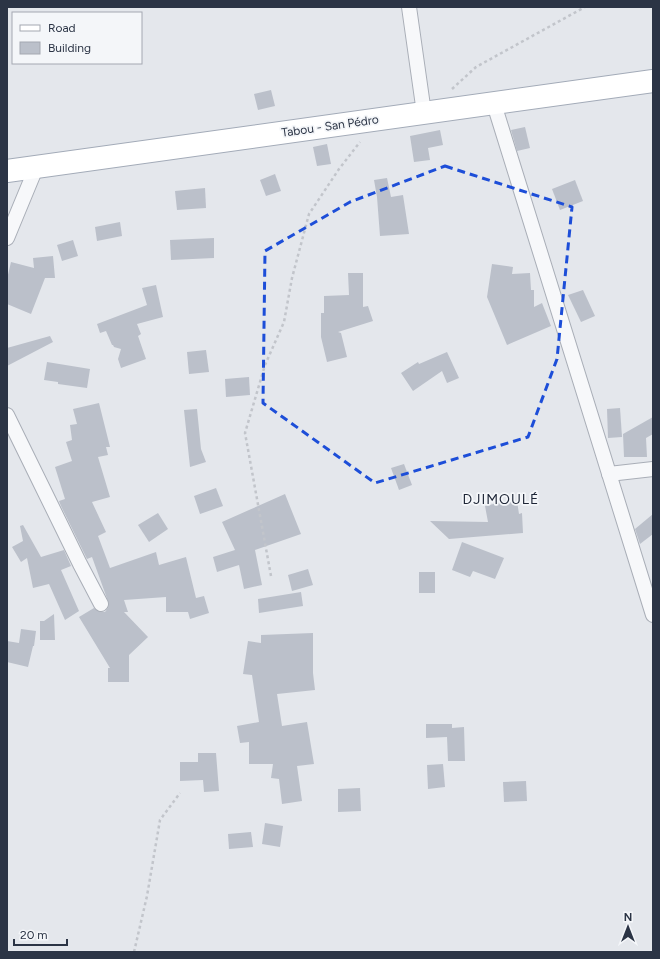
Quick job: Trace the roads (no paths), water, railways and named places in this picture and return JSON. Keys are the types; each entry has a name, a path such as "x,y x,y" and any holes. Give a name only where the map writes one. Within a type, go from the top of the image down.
{"main road":[{"name":"Tabou - San Pédro","path":"7,172 653,81"}],"street":[{"path":"409,7 424,113"},
{"path":"494,104 653,615"},
{"path":"7,238 36,168"},
{"path":"7,415 80,564 102,604"},
{"path":"609,474 653,469"}],"district":[{"name":"DJIMOULÉ","path":"501,499"}]}
